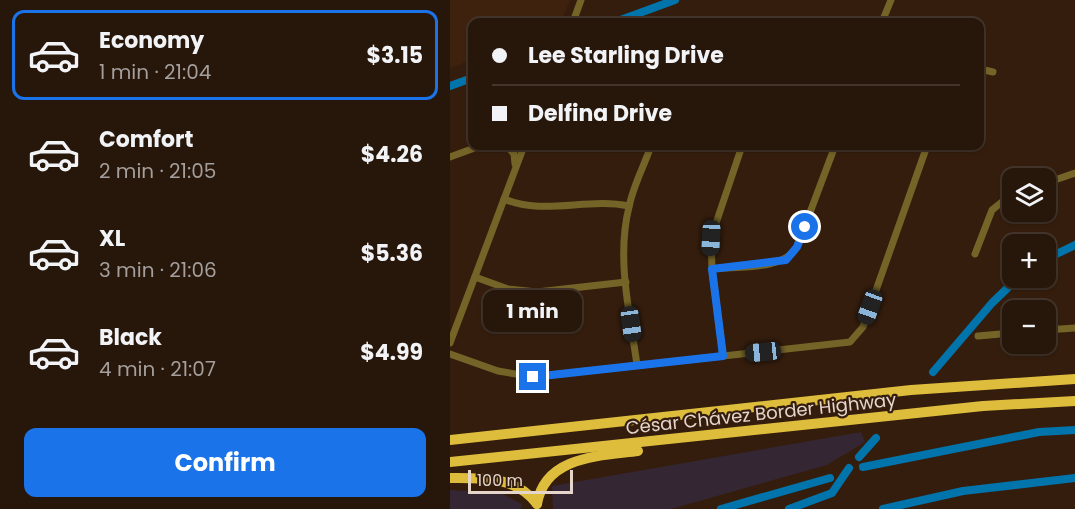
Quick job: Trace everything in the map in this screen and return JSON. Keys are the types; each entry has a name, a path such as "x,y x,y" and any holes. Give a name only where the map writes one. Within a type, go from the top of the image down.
{"highway":[{"name":"César Chávez Border Highway","path":"450,440 911,390 1075,379"},
{"name":"César Chávez Border Highway","path":"450,462 983,406 1075,401"},
{"path":"537,506 542,485 560,466 723,434"},
{"path":"450,477 513,484 526,491 537,506"}],"street":[{"path":"574,18 581,0"},
{"path":"884,18 891,0"},
{"path":"984,70 993,72"},
{"path":"450,157 469,150"},
{"path":"510,150 513,154 515,169"},
{"path":"450,343 522,150"},
{"path":"637,365 626,282 624,241 629,206 650,150"},
{"path":"723,356 710,252 713,226 741,150"},
{"path":"712,269 781,262 791,256 797,247 833,150"},
{"path":"450,354 498,371 533,377 843,344 855,339 863,327 926,150"},
{"path":"1056,180 1075,173"},
{"path":"504,199 531,206 608,202 629,206"},
{"path":"975,254 992,210 1002,202"},
{"path":"475,277 508,289 537,292 626,282"},
{"path":"1056,329 1075,328"},
{"path":"978,336 1002,334"}],"shaded area":[{"path":"450,0 570,0 563,18 468,18 468,61 450,68"},
{"path":"861,432 865,442 827,465 671,509 553,509 552,486"},
{"path":"450,490 501,493 522,504 521,509 450,509"}],"waterway":[{"path":"626,18 675,0"},
{"path":"450,86 468,79"},
{"path":"1056,254 1075,245"},
{"path":"933,372 1008,288"},
{"path":"863,467 1039,432 1075,430"},
{"path":"859,457 876,438"},
{"path":"789,509 832,493 849,468"},
{"path":"721,509 830,478"},
{"path":"883,509 963,491 1075,478"}],"route":[{"path":"533,377 723,356 712,269 786,260 797,247 805,227"}]}
